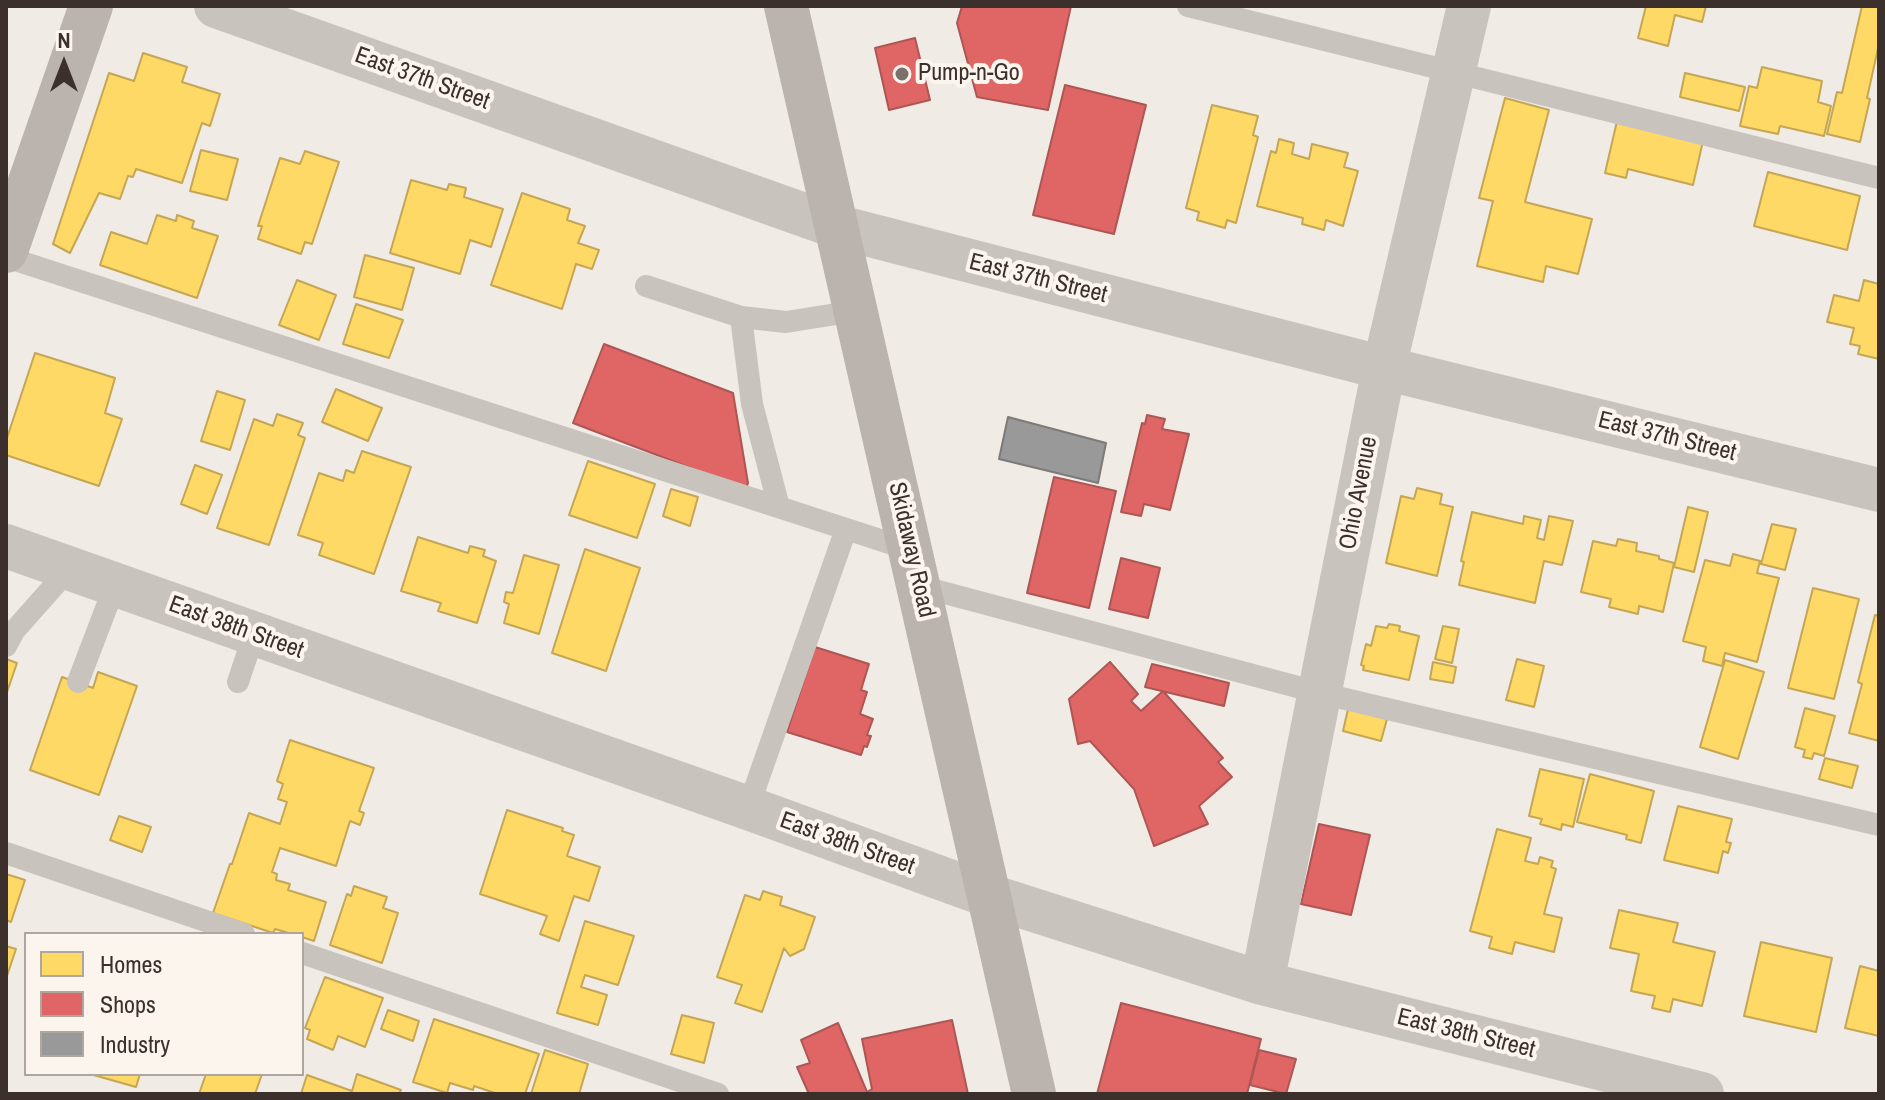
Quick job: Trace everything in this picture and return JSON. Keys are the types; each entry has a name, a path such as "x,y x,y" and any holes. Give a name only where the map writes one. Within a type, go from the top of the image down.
{"main road":[{"path":"6,254 91,6"},
{"name":"Skidaway Road","path":"786,6 1034,1094"}],"street":[{"name":"East 37th Street","path":"216,6 835,226 1384,368 1879,490"},
{"name":"Ohio Avenue","path":"1262,983 1384,368 1469,6"},
{"name":"East 38th Street","path":"6,546 990,896 1262,983 1702,1094"}],"lane":[{"path":"1188,6 1879,178"},
{"path":"6,254 846,529 915,568 1320,693 1879,825"},
{"path":"646,286 741,317 786,322 855,311"},
{"path":"741,317 752,404 779,507"},
{"path":"748,808 846,529"},
{"path":"6,646 14,631 69,569"},
{"path":"78,682 115,585"},
{"path":"238,682 254,634"},
{"path":"6,853 238,932"},
{"path":"304,954 718,1094"}],"building: Homes":[{"path":"1646,6 1706,6 1702,22 1675,15 1668,46 1638,38"},
{"path":"1862,6 1879,6 1879,44 1860,142 1827,134 1837,92 1842,93"},
{"path":"143,53 187,67 182,82 220,94 210,126 202,123 182,183 136,169 133,177 128,176 120,199 99,193 70,253 53,244 109,73 134,81"},
{"path":"1762,67 1822,81 1818,102 1831,106 1824,136 1780,126 1778,134 1740,126 1749,86 1757,88"},
{"path":"1685,73 1745,87 1739,111 1680,97"},
{"path":"1505,98 1549,110 1525,202 1592,219 1578,274 1546,266 1543,282 1477,266 1493,201 1479,198"},
{"path":"1212,105 1258,116 1253,135 1258,137 1236,223 1227,220 1225,228 1197,220 1199,212 1186,208"},
{"path":"1617,121 1703,141 1693,185 1628,169 1626,178 1605,173"},
{"path":"1279,139 1294,143 1292,154 1309,159 1312,144 1348,153 1344,167 1358,171 1343,226 1326,220 1324,230 1302,224 1303,218 1257,206 1271,151 1276,153"},
{"path":"201,150 238,159 227,200 190,191"},
{"path":"305,151 339,162 312,244 305,242 301,254 258,239 262,226 258,226 280,158 300,164"},
{"path":"1768,172 1860,196 1847,250 1754,226"},
{"path":"411,180 447,190 449,184 466,188 464,197 503,209 491,247 470,240 460,274 390,253"},
{"path":"522,193 570,209 567,220 585,226 578,243 599,250 592,269 576,264 562,309 491,285"},
{"path":"157,215 176,221 177,215 194,221 192,228 218,236 197,298 100,265 111,232 147,244"},
{"path":"365,255 414,268 402,310 354,297"},
{"path":"297,280 336,295 319,340 279,325"},
{"path":"1864,280 1879,284 1879,359 1858,354 1860,346 1850,344 1854,328 1827,322 1834,295 1859,301"},
{"path":"356,304 403,320 389,358 343,344"},
{"path":"35,353 115,378 105,413 122,419 99,486 6,455 6,441"},
{"path":"336,389 382,408 368,441 322,422"},
{"path":"217,391 245,400 230,450 201,441"},
{"path":"277,414 303,423 298,435 305,438 269,545 217,528 254,419 273,426"},
{"path":"362,451 411,467 374,574 319,555 323,543 298,535 319,473 343,481 346,470 354,473"},
{"path":"588,461 655,484 637,538 569,515"},
{"path":"195,465 222,475 207,514 181,504"},
{"path":"1417,488 1442,494 1440,504 1453,507 1437,576 1386,563 1401,496 1414,499"},
{"path":"671,489 698,497 690,526 663,516"},
{"path":"1688,507 1708,512 1694,572 1674,567"},
{"path":"1472,512 1523,524 1524,516 1541,520 1537,538 1544,540 1549,516 1573,521 1562,565 1544,561 1535,603 1459,585"},
{"path":"1772,524 1796,529 1785,570 1761,564"},
{"path":"418,537 468,553 470,546 485,550 483,556 496,561 477,623 438,611 441,603 401,591"},
{"path":"1618,539 1637,543 1636,551 1674,563 1663,612 1639,606 1638,614 1609,607 1611,599 1581,592 1593,541 1616,546"},
{"path":"585,549 640,568 606,671 552,653"},
{"path":"1733,554 1760,561 1757,573 1779,578 1757,662 1725,653 1722,666 1703,661 1706,647 1683,641 1705,560 1730,566"},
{"path":"524,555 559,565 539,634 504,623 509,604 504,602 506,592 513,593"},
{"path":"1813,588 1859,599 1834,699 1788,688"},
{"path":"1875,615 1879,616 1879,741 1849,733"},
{"path":"1389,624 1400,626 1399,631 1419,636 1409,680 1363,670 1364,666 1361,665 1366,644 1371,646 1376,626 1387,628"},
{"path":"1443,626 1459,629 1452,663 1435,659"},
{"path":"6,659 17,663 6,695"},
{"path":"1517,659 1544,666 1534,707 1506,700"},
{"path":"1725,660 1764,672 1738,759 1700,747"},
{"path":"1433,662 1456,667 1453,683 1430,679"},
{"path":"98,672 137,686 99,795 30,770 62,677 93,688"},
{"path":"1805,708 1835,716 1824,756 1814,753 1812,759 1803,757 1805,750 1795,747"},
{"path":"1348,709 1387,719 1381,741 1343,731"},
{"path":"290,740 374,768 359,811 364,813 360,825 350,821 336,866 280,848 272,872 277,874 276,880 290,884 288,890 326,902 314,941 304,938 304,932 275,929 270,932 213,913 249,813 280,824 287,802 278,799 283,784 277,781"},
{"path":"1825,758 1858,766 1852,788 1819,779"},
{"path":"1540,769 1584,779 1573,827 1562,824 1561,830 1540,824 1542,819 1529,816"},
{"path":"1590,774 1654,791 1641,843 1626,839 1627,835 1577,822"},
{"path":"1678,806 1732,819 1726,842 1731,843 1728,853 1723,851 1718,873 1664,860"},
{"path":"507,810 563,828 562,831 574,835 567,856 600,867 589,901 574,896 559,941 540,934 547,916 480,894"},
{"path":"119,816 151,827 142,852 110,840"},
{"path":"1497,829 1531,838 1525,861 1538,864 1540,857 1553,861 1551,867 1556,869 1544,914 1562,918 1554,952 1515,942 1512,954 1489,948 1492,937 1470,931"},
{"path":"6,874 25,880 11,922 6,920"},
{"path":"354,886 387,897 383,908 398,913 382,963 330,945 347,894 351,896"},
{"path":"763,891 782,897 780,905 815,917 804,949 790,956 784,948 762,1012 735,1003 742,985 717,977 745,895 760,900"},
{"path":"1619,910 1678,923 1673,942 1715,952 1702,1006 1673,999 1670,1012 1652,1008 1655,996 1631,991 1639,954 1610,948"},
{"path":"585,921 634,936 618,985 585,975 581,987 607,995 598,1025 557,1013"},
{"path":"1761,942 1832,958 1816,1032 1744,1016"},
{"path":"6,946 16,949 6,979"},
{"path":"1860,966 1879,971 1879,1036 1845,1028"},
{"path":"325,977 383,998 365,1047 338,1036 333,1050 307,1039 310,1030 305,1028"},
{"path":"388,1010 419,1021 413,1041 381,1029"},
{"path":"682,1015 714,1023 704,1063 671,1054"},
{"path":"434,1019 539,1054 525,1094 498,1094 474,1086 473,1090 450,1083 447,1093 413,1082"},
{"path":"545,1050 588,1064 579,1094 531,1094"},
{"path":"357,1074 401,1090 399,1094 301,1094 307,1075 352,1091"},
{"path":"97,1076 139,1076 136,1087"},
{"path":"205,1076 261,1076 255,1094 199,1094"}],"building: Shops":[{"path":"962,6 1071,6 1048,110 977,97 957,23"},
{"name":"Pump-n-Go","path":"915,38 930,100 889,110 875,48"},
{"path":"1065,85 1146,105 1114,234 1033,215"},
{"path":"604,344 733,393 748,483 746,489 573,423"},
{"path":"1147,415 1165,419 1162,429 1189,434 1170,510 1144,504 1141,516 1121,512 1142,423 1145,424"},
{"path":"1054,477 1116,491 1089,608 1027,593"},
{"path":"1121,558 1160,568 1148,618 1109,609"},
{"path":"815,647 869,664 861,690 867,692 860,714 873,719 867,735 871,736 861,755 787,732"},
{"path":"1110,662 1138,694 1131,701 1141,711 1163,691 1223,758 1218,762 1232,777 1199,806 1208,824 1154,846 1134,789 1090,741 1078,744 1069,699"},
{"path":"1152,664 1229,683 1224,706 1145,687"},
{"path":"1319,824 1370,835 1351,915 1301,904"},
{"path":"1121,1003 1261,1039 1247,1094 1097,1094"},
{"path":"952,1020 968,1094 809,1094 797,1067 810,1063 801,1040 838,1023 867,1092 872,1089 862,1039"},
{"path":"1259,1050 1296,1059 1286,1094 1250,1085"}],"building: Industry":[{"path":"1008,417 1106,443 1098,483 999,459"}],"place":[{"name":"Pump-n-Go","path":"902,74"}]}
